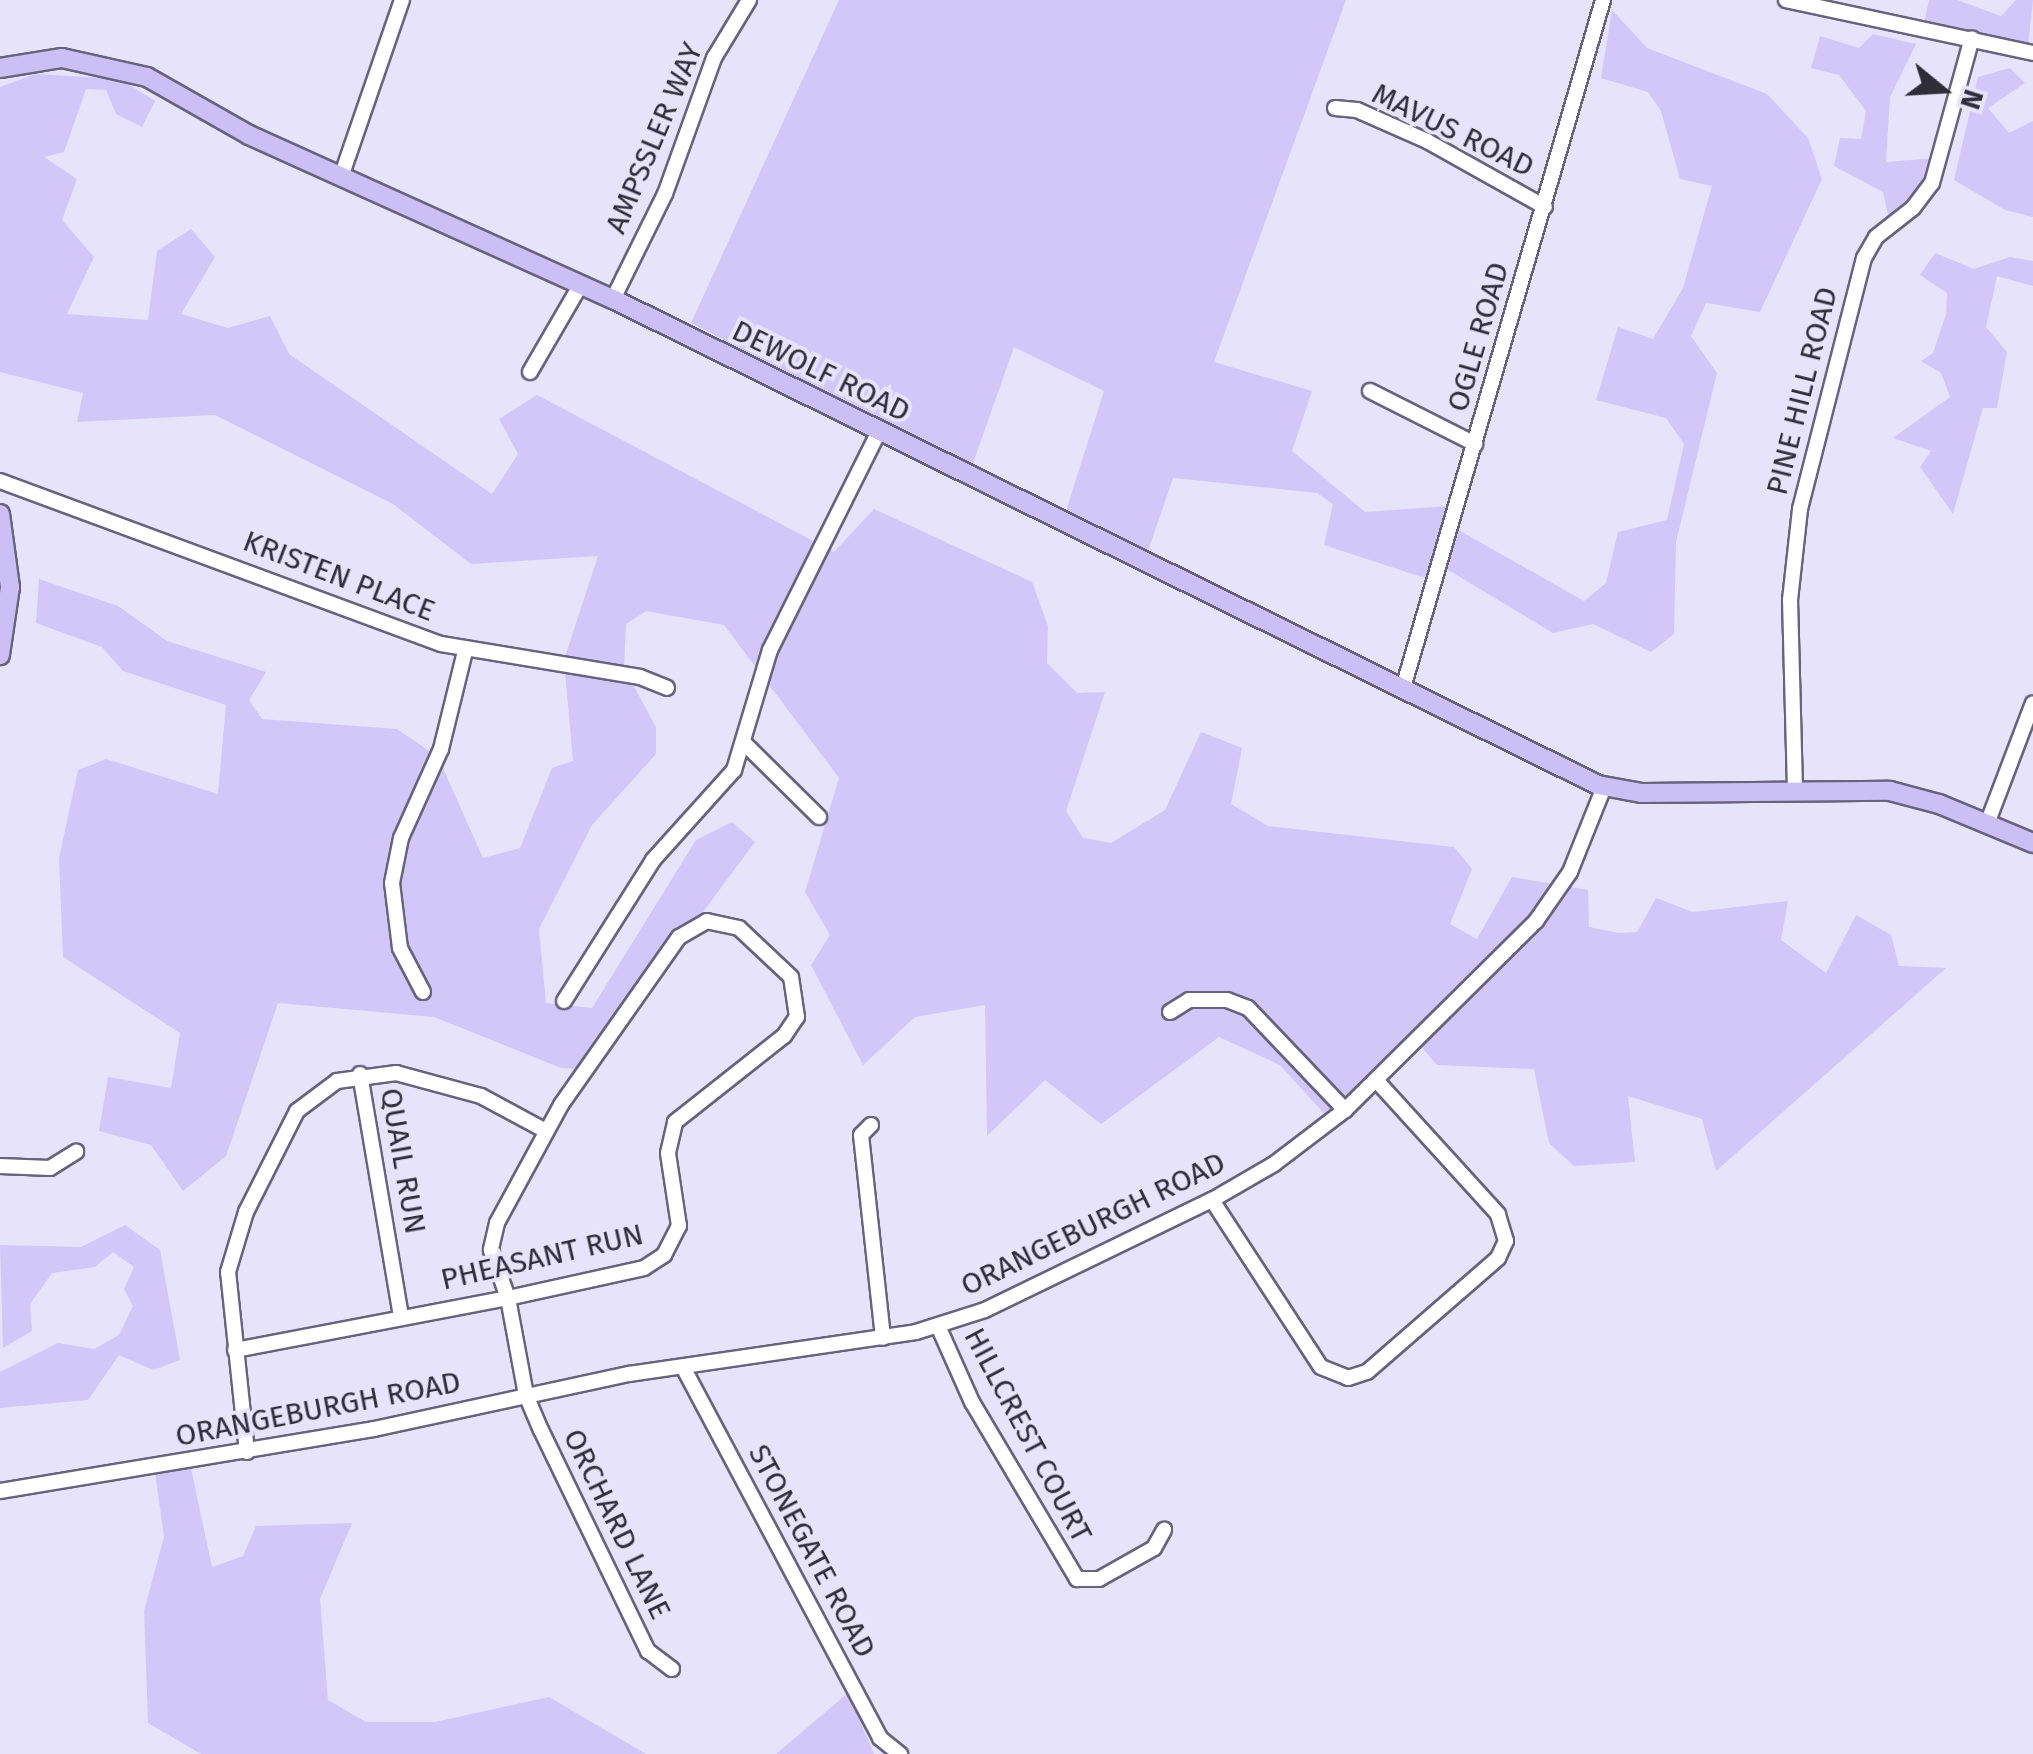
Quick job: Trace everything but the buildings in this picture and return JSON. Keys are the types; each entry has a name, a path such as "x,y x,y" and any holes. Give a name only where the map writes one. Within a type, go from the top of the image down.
{"main road":[{"name":"DEWOLF ROAD","path":"0,68 62,58 122,67 341,178 613,299 1604,787"},
{"path":"0,514 10,587 0,655"},
{"path":"1604,787 1642,794 1890,792 1987,824 2033,844"}],"street":[{"path":"341,178 402,0"},
{"name":"AMPSSLER WAY","path":"613,299 665,194 714,58 749,0"},
{"name":"OGLE ROAD","path":"1403,688 1603,0"},
{"path":"1786,0 2033,52"},
{"name":"PINE HILL ROAD","path":"1795,790 1790,600 1800,509 1864,258 1876,237 1932,182 1972,38"},
{"name":"MAVUS ROAD","path":"1335,108 1357,110 1428,141 1544,207"},
{"path":"530,372 581,284"},
{"path":"1370,391 1475,444"},
{"path":"564,1002 653,860 734,770 745,744 770,650 880,431"},
{"name":"KRISTEN PLACE","path":"0,481 465,651 640,678 667,688"},
{"path":"423,992 395,928 394,862 441,749 465,651"},
{"path":"1987,824 2033,703"},
{"path":"745,744 819,817"},
{"name":"ORANGEBURGH ROAD","path":"0,1491 248,1452 683,1366 939,1328 1212,1200 1274,1164 1345,1110 1536,921 1570,872 1604,787"},
{"name":"ORCHARD LANE","path":"672,1669 648,1650 526,1394 508,1298 492,1264 492,1236 546,1131 687,930 707,921 730,923 766,952"},
{"name":"PHEASANT RUN","path":"236,1350 644,1268 671,1247 680,1216 668,1153 675,1122 784,1036 797,1017 795,984 766,952"},
{"path":"1170,1012 1189,1000 1226,1000 1248,1008 1345,1110"},
{"path":"248,1452 228,1272 254,1193 297,1111 322,1089 360,1074 396,1073 459,1088 546,1131"},
{"name":"QUAIL RUN","path":"360,1074 401,1316"},
{"path":"1212,1200 1321,1367 1338,1377 1367,1372 1498,1258 1506,1240 1498,1214 1377,1080"},
{"path":"872,1124 861,1136 884,1338"},
{"path":"0,1166 50,1168 76,1152"},
{"name":"HILLCREST COURT","path":"939,1328 972,1402 1077,1579 1099,1578 1154,1548 1164,1530"},
{"name":"STONEGATE ROAD","path":"683,1366 880,1738 900,1754"}],"shaded area":[{"path":"839,0 1346,0 1214,362 1312,391 1292,451 1365,512 1463,505 1455,528 1584,601 1606,583 1618,532 1667,520 1684,444 1666,418 1596,400 1618,327 1653,339 1683,288 1712,186 1680,179 1661,111 1648,92 1601,78 1612,10 1647,48 1767,94 1808,138 1822,179 1760,312 1706,303 1691,336 1717,373 1676,542 1674,634 1651,652 1593,624 1553,633 1445,568 1440,583 1324,545 1333,504 1317,493 1173,478 1148,551 1065,514 1104,391 1014,347 972,466 691,323"},
{"path":"1929,0 1957,0 2001,16 2016,0 2033,0 2028,46 1924,23"},
{"path":"1873,34 1916,44 1890,97 1886,162 1936,158 1915,200 1888,215 1883,192 1834,166 1840,138 1861,139 1866,111 1839,75 1811,68 1820,36 1859,48"},
{"path":"2010,68 2025,83 1988,108 2009,133 2033,121 2033,217 2005,210 1954,180 1978,77"},
{"path":"35,74 120,79 155,101 142,127 116,114 106,90 86,89 64,152 44,157 77,179 62,220 94,257 67,314 148,320 157,251 191,229 215,257 181,314 228,328 270,316 289,354 492,494 518,454 499,419 537,395 834,552 874,509 1032,582 1048,626 1047,663 1077,693 1105,692 1066,811 1083,838 1111,843 1165,810 1201,732 1242,748 1231,804 1268,826 1454,847 1472,869 1450,924 1477,939 1512,877 1588,890 1589,927 1619,933 1637,932 1656,898 1693,912 1788,901 1781,940 1826,973 1856,915 1891,935 1899,966 1946,968 1716,1171 1702,1119 1628,1096 1635,1162 1574,1166 1549,1143 1534,1069 1437,1065 1418,1043 1329,1119 1280,1065 1219,1037 1101,1124 1045,1080 987,1136 985,1005 915,1017 863,1065 811,965 830,935 805,892 839,778 724,625 646,611 626,624 624,668 656,727 656,754 592,825 539,929 546,1003 592,1008 696,840 732,822 755,842 586,1069 561,1068 434,1017 278,1003 226,1156 183,1191 151,1145 99,1131 108,1077 171,1088 180,1033 63,957 59,858 78,770 106,759 218,794 226,705 123,671 102,647 36,623 39,579 118,606 167,641 266,672 249,700 262,719 397,729 438,757 483,858 520,848 552,768 573,761 564,660 598,556 471,564 393,504 215,415 77,422 83,393 0,372 0,87"},
{"path":"1935,253 1974,269 2010,257 2033,261 2033,286 1997,276 1986,327 2007,352 1997,408 1983,408 1953,514 1920,467 1931,451 1893,438 1950,397 1941,373 1921,361 1933,353 1946,314 1947,293 1920,275"},
{"path":"125,1225 160,1250 180,1360 153,1370 119,1355 88,1400 0,1408 0,1372 58,1343 94,1349 119,1335 133,1306 124,1289 134,1267 113,1252 95,1267 52,1273 30,1304 32,1331 3,1348 0,1245 81,1247"},
{"path":"189,1459 212,1567 243,1556 256,1526 352,1523 320,1599 328,1700 366,1722 435,1722 549,1697 646,1754 201,1754 148,1723 144,1611 164,1537 154,1465"},
{"path":"848,1693 874,1754 776,1754"}]}
